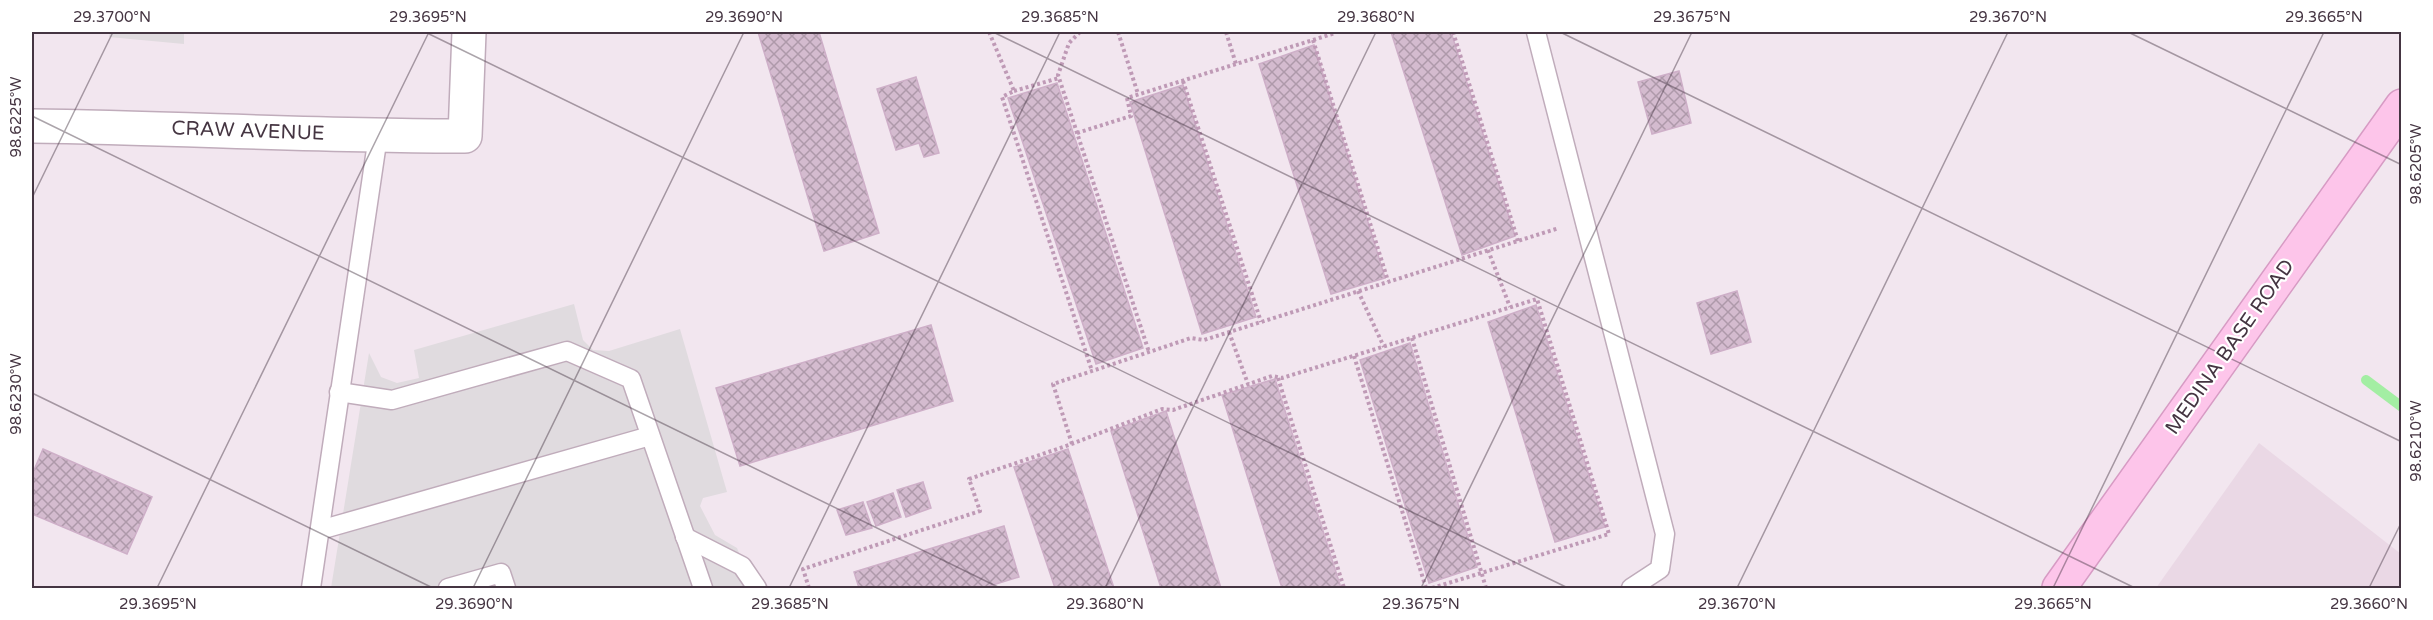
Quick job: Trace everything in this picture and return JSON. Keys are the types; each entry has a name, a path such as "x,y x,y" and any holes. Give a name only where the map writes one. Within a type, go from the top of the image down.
{"street":[{"name":"CRAW AVENUE","path":"32,126 157,127 378,136 465,136 469,32"},
{"name":"MEDINA BASE ROAD","path":"2059,588 2402,106"}],"lane":[{"path":"1536,32 1665,534 1660,568 1631,588"},
{"path":"311,588 378,136"},
{"path":"339,392 392,400 567,351 631,379 702,588"},
{"path":"320,530 650,436"},
{"path":"685,537 742,566 757,588"},
{"path":"448,588 501,573 506,588"}],"path":[{"path":"989,32 1014,91"},
{"path":"1080,32 1068,44 1059,78 1149,352"},
{"path":"1118,32 1138,94"},
{"path":"1226,32 1236,64"},
{"path":"1077,133 1131,116 1127,98 1340,32"},
{"path":"1453,32 1518,241"},
{"path":"1313,40 1388,281"},
{"path":"1059,78 1014,91 1002,97 1092,371"},
{"path":"1183,81 1261,322"},
{"path":"1072,444 1053,384 1191,338 1204,340 1584,220"},
{"path":"1488,250 1510,307"},
{"path":"1358,291 1384,347"},
{"path":"809,588 803,569 980,511 969,479 1072,444 1162,408 1173,410 1272,376 1282,378 1537,299 1609,534 1432,588"},
{"path":"1229,332 1248,384"},
{"path":"1412,338 1486,588"},
{"path":"1354,356 1425,588"},
{"path":"1278,377 1344,588"}],"shaded area":[{"path":"110,32 184,32 184,44 109,37"},
{"path":"574,304 583,340 593,350 609,351 680,329 727,492 703,498 700,506 715,535 737,548 753,588 331,588 369,353 381,377 397,383 419,378 414,350"},
{"path":"2259,443 2401,554 2401,588 2156,588"}],"building":[{"path":"758,32 819,32 879,233 824,251"},
{"path":"1391,32 1451,32 1515,236 1462,255"},
{"path":"1314,45 1385,278 1331,294 1259,64"},
{"path":"1679,71 1691,123 1652,134 1638,82"},
{"path":"916,77 939,153 924,157 919,143 896,150 877,89"},
{"path":"1057,83 1143,348 1096,364 1008,98"},
{"path":"1183,85 1256,317 1202,334 1130,102"},
{"path":"1737,291 1751,342 1711,354 1697,303"},
{"path":"1536,305 1605,527 1555,542 1488,322"},
{"path":"931,325 953,401 740,466 716,388"},
{"path":"1410,343 1477,567 1429,583 1360,360"},
{"path":"1275,379 1341,588 1282,588 1222,395"},
{"path":"1166,411 1221,588 1161,588 1111,431"},
{"path":"43,449 152,497 127,554 32,514 32,469 34,470"},
{"path":"1068,449 1114,588 1055,588 1014,467"},
{"path":"923,482 931,508 906,517 897,490"},
{"path":"893,493 901,517 876,526 867,502"},
{"path":"863,502 872,528 846,535 837,510"},
{"path":"1004,526 1019,577 983,588 859,588 854,572"}],"waterway":[{"path":"2366,380 2402,407"}]}
